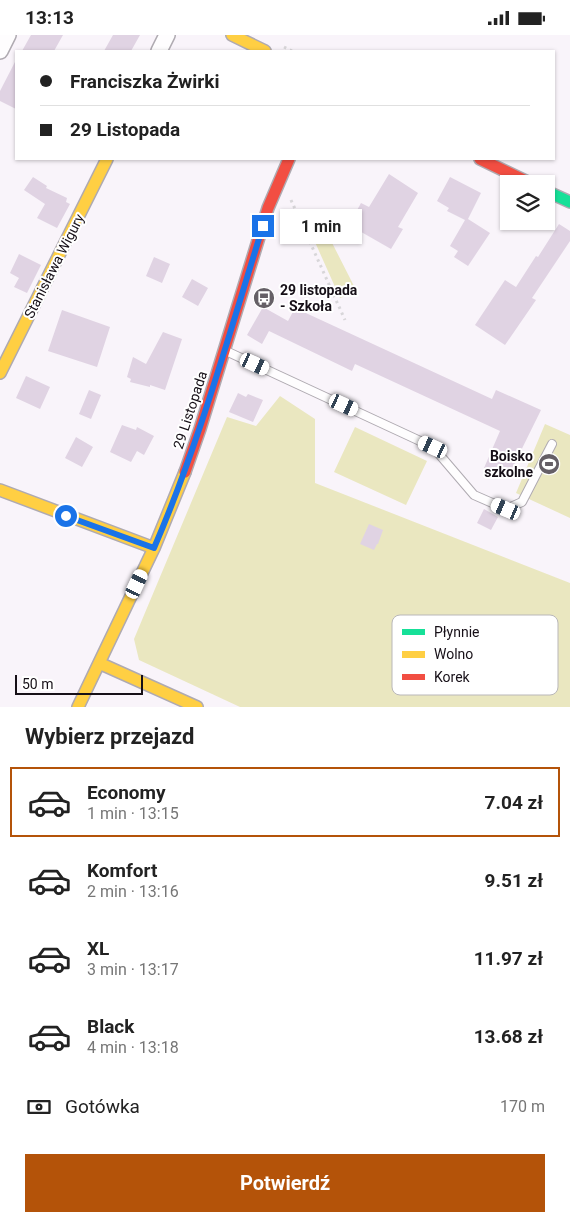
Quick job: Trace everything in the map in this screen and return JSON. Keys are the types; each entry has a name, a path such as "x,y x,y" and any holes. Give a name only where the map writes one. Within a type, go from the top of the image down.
{"street":[{"path":"0,51 8,35"},
{"path":"159,50 166,35"},
{"path":"232,35 263,50"},
{"name":"Stanisława Wigury","path":"0,373 106,160"},
{"name":"29 Listopada","path":"78,707 154,548 187,467 268,208 289,160"},
{"path":"482,160 513,175"},
{"path":"555,195 570,202"},
{"path":"0,490 154,548"},
{"path":"100,663 197,707"}],"lane":[{"path":"224,350 433,447 474,495 506,509 522,502 552,444"}],"path":[{"path":"291,200 345,320"}],"shaded area":[{"path":"306,222 324,227 355,288 350,289 352,294 340,298"},
{"path":"280,396 315,419 315,483 570,583 570,707 240,707 139,660 134,639 227,417 256,426"},
{"name":"Boisko szkolne","path":"545,424 570,435 570,518 516,493"},
{"path":"355,427 427,461 406,505 334,472"}],"building":[{"path":"31,35 63,35 55,50 23,50"},
{"path":"113,35 140,35 132,50 105,50"},
{"path":"15,62 15,108 0,101 0,91"},
{"path":"389,174 418,193 398,227 403,229 391,249 356,229 357,227 350,223 361,203 369,207"},
{"path":"33,177 47,186 46,188 67,198 66,202 70,204 57,228 37,218 45,204 24,190"},
{"path":"450,177 481,193 468,219 490,233 468,266 454,257 458,251 450,246 465,220 447,211 449,208 437,201"},
{"path":"559,224 570,231 570,241 532,298 536,300 505,345 475,325 505,280 516,287"},
{"path":"19,254 41,265 27,293 14,287 19,278 10,273"},
{"path":"154,257 170,264 162,283 146,276"},
{"path":"192,279 208,288 198,306 182,297"},
{"path":"263,307 288,321 295,308 492,399 496,390 541,410 507,479 484,468 500,431 355,364 352,371 269,331 262,344 247,335"},
{"path":"62,310 110,327 97,367 48,351"},
{"path":"163,332 182,339 165,390 150,385 150,387 130,382 131,379 127,377 133,357 146,364"},
{"path":"26,376 50,387 40,409 16,398"},
{"path":"89,390 101,395 91,419 79,414"},
{"path":"238,393 246,397 248,394 263,400 253,422 229,412"},
{"path":"122,425 136,430 137,427 154,436 144,455 137,451 131,462 110,452"},
{"path":"76,437 93,447 82,467 65,458"},
{"path":"484,509 498,517 491,530 477,523"},
{"path":"369,524 383,530 374,550 360,544"}],"traffic: fast":[{"path":"555,195 570,202"}],"traffic: slow":[{"path":"232,35 263,50"},
{"path":"0,373 106,160"},
{"path":"78,707 154,548 185,472"},
{"path":"0,490 154,548"},
{"path":"99,663 197,707"}],"traffic: jam":[{"path":"185,472 268,208 289,160"},
{"path":"482,160 513,175"}],"place":[{"name":"29 listopada - Szkoła","path":"264,298"},
{"name":"Boisko szkolne","path":"549,464"}],"route":[{"path":"66,516 154,548 178,493 200,429 263,226"}]}
